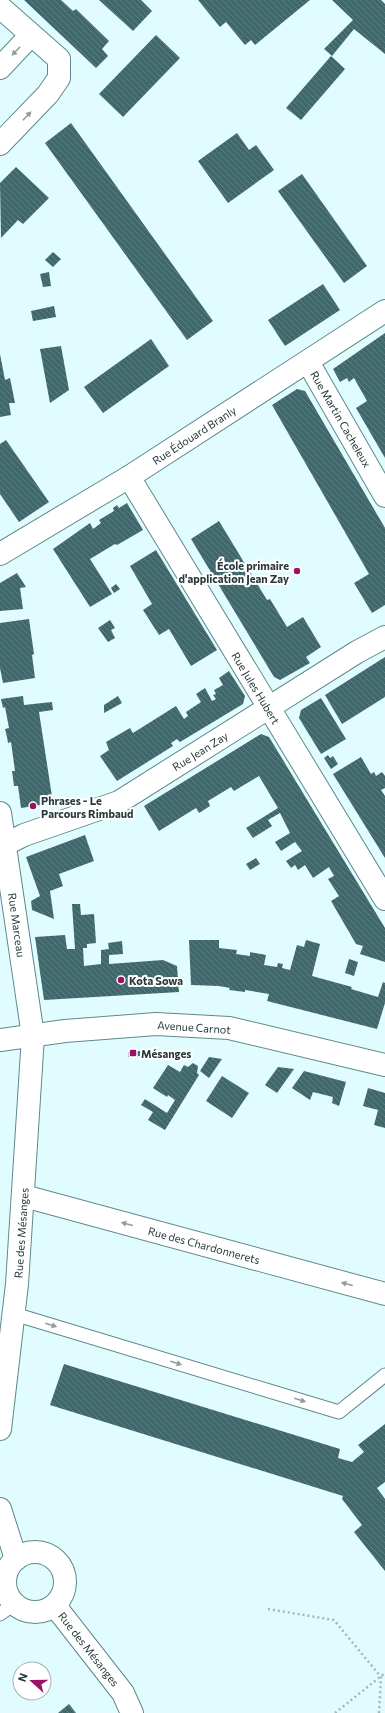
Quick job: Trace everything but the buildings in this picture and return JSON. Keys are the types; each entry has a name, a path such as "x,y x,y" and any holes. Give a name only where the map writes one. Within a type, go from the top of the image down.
{"street":[{"path":"0,7 59,59 60,78 48,94 0,144"},
{"path":"0,68 31,35"},
{"name":"Rue Édouard Branly","path":"0,554 129,476 385,311"},
{"name":"Rue Martin Cacheleux","path":"308,362 385,496"},
{"name":"Rue Jules Hubert","path":"129,476 268,708 385,898"},
{"name":"Rue Jean Zay","path":"3,847 24,835 119,802 357,652 385,637"},
{"name":"Rue Marceau","path":"0,813 3,847 33,1036"},
{"name":"Avenue Carnot","path":"0,1040 65,1030 156,1024 229,1028 385,1066"},
{"name":"Rue des Mésanges","path":"0,1429 14,1314 9,1284 24,1196 33,1036"},
{"name":"Rue des Chardonnerets","path":"24,1196 385,1294"},
{"path":"0,1508 16,1558"},
{"name":"Rue des Mésanges","path":"25,1553 46,1553 55,1559 62,1567 66,1577 65,1588 61,1598 55,1606 45,1611 35,1613 7,1609 8,1597 5,1587 5,1576 9,1566 16,1558 25,1553"},
{"name":"Rue des Mésanges","path":"55,1606 123,1693 132,1713"},
{"name":"Rue des Mésanges","path":"123,1693 150,1713"}],"lane":[{"path":"14,1314 339,1412 385,1375"}],"path":[{"path":"268,1609 334,1620 381,1676 379,1713"},
{"path":"335,1713 385,1673"}],"place":[{"name":"École primaire d'application Jean Zay","path":"297,571"},
{"name":"Phrases - Le Parcours Rimbaud","path":"33,806"},
{"name":"Kota Sowa","path":"121,980"},
{"name":"Mésanges","path":"133,1053"}]}
